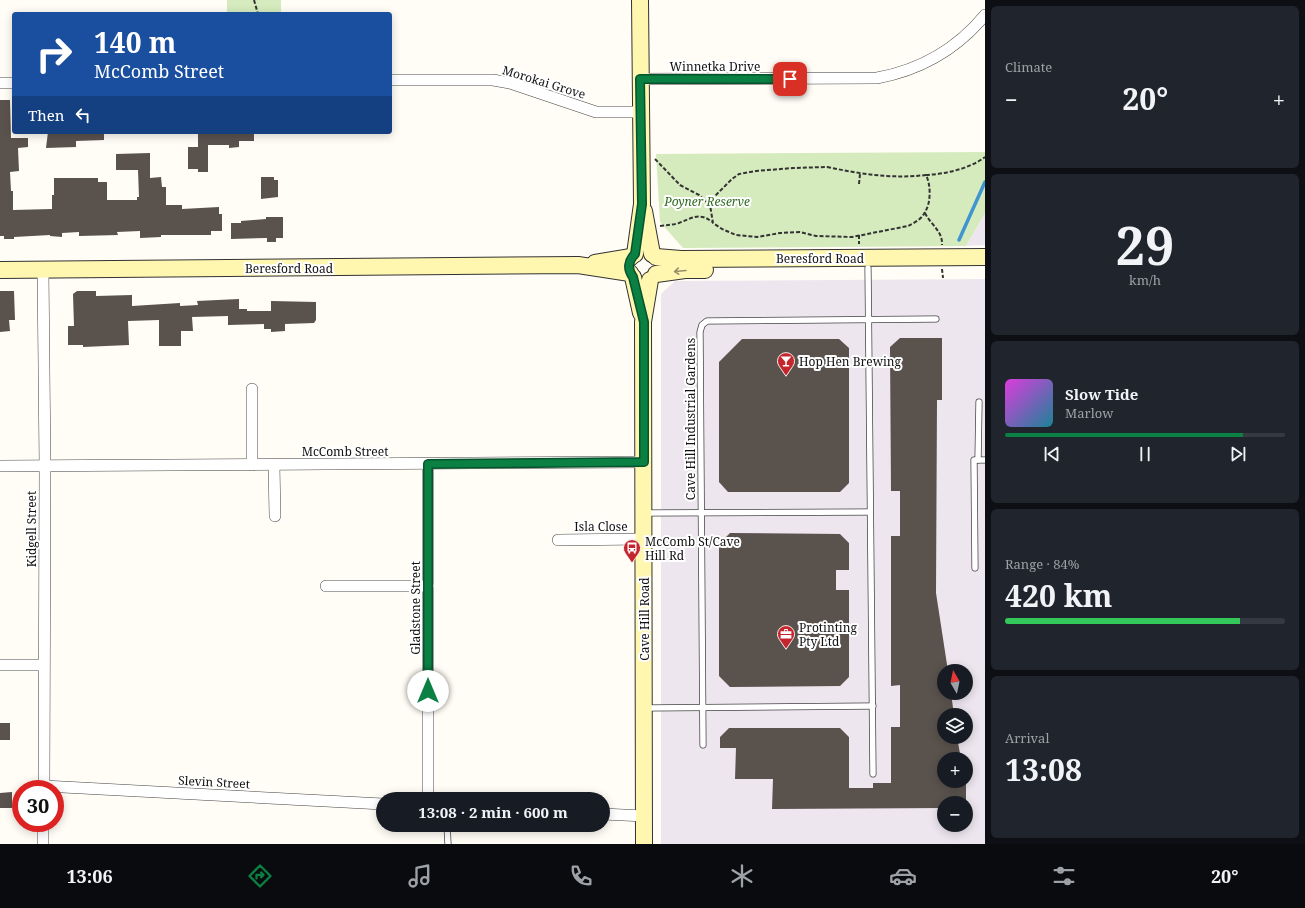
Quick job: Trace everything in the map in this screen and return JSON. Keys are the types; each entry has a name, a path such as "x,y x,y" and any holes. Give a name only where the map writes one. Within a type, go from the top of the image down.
{"main road":[{"name":"Cave Hill Road","path":"640,0 642,204 632,265 644,322"},
{"name":"Cave Hill Road","path":"642,204 654,255"},
{"path":"643,251 654,255 659,265 653,277 641,281 632,265 643,251"},
{"name":"Beresford Road","path":"654,255 681,259 985,258"},
{"name":"Beresford Road","path":"0,270 632,265"},
{"name":"Beresford Road","path":"653,277 685,270 985,268"},
{"name":"Cave Hill Road","path":"644,844 644,322 653,277"}],"street":[{"name":"Winnetka Drive","path":"640,79 877,78 898,74 916,68 939,55 961,41 985,15"},
{"name":"Morokai Grove","path":"392,80 493,80 510,83 596,112 641,112"},
{"path":"0,83 12,83"},
{"name":"Kidgell Street","path":"43,270 45,466 43,665 44,780"},
{"path":"252,389 252,465"},
{"name":"McComb Street","path":"0,466 644,462"},
{"name":"Gladstone Street","path":"428,464 428,792"},
{"path":"274,465 275,516"},
{"name":"Isla Close","path":"558,540 644,539"},
{"path":"326,586 428,586"},
{"path":"0,665 43,665"},
{"name":"Slevin Street","path":"64,788 376,804"},
{"path":"610,814 644,816"},
{"path":"43,832 43,844"}],"lane":[{"path":"868,268 873,774"},
{"name":"Cave Hill Industrial Gardens","path":"703,745 700,332 702,325 707,321 936,319"},
{"path":"978,402 978,460"},
{"path":"975,568 974,460 985,460"},
{"name":"Cave Hill Industrial Gardens","path":"644,513 870,512"},
{"path":"645,708 873,706"},
{"path":"447,832 448,844"}],"path":[{"path":"254,0 257,12"},
{"path":"641,154 654,157 680,184 698,195 710,205"},
{"path":"713,223 710,205 714,197 732,179 746,172 827,167 860,174 903,178 958,170 985,157"},
{"path":"859,184 860,174"},
{"path":"648,232 656,233 656,226 672,225 689,218 699,216 707,218 722,229 736,235 757,237 780,233 800,232 816,236 852,237 908,226 916,222 925,214 928,205 929,192 926,175"},
{"path":"925,214 929,221 937,229 942,241 942,246"}],"shaded area":[{"path":"985,213 985,245 966,246"},
{"path":"985,279 985,844 661,844 661,294 675,281"}],"green space":[{"path":"227,0 281,0 281,12 227,12"},
{"name":"Poyner Reserve","path":"985,152 985,213 966,246 683,248 660,222 656,154"}],"building":[{"path":"0,100 10,100 11,138 28,138 28,147 18,148 19,171 10,172 11,191 13,191 13,210 52,209 54,178 98,178 98,182 107,182 107,200 137,200 137,197 139,197 138,170 116,170 116,154 150,153 150,178 161,177 162,187 166,187 166,205 182,205 182,209 219,207 219,214 222,214 222,231 211,231 211,235 161,235 161,237 140,238 140,231 117,232 118,235 79,236 79,232 62,233 62,237 50,235 4,239 4,236 0,236"},
{"path":"48,134 104,134 104,140 76,141 76,147 46,148"},
{"path":"198,134 254,134 254,141 239,141 239,147 229,148 229,145 208,145 208,172 198,172 198,169 188,169 188,147 198,147"},
{"path":"261,177 274,177 274,180 278,180 278,197 261,199"},
{"path":"266,217 283,217 283,238 276,238 276,242 267,242 267,238 231,239 231,223 266,219"},
{"path":"0,291 14,291 15,320 9,320 10,331 0,332"},
{"path":"77,291 96,291 96,296 132,295 132,306 180,303 180,306 198,305 197,301 239,299 239,309 247,309 247,311 271,311 271,301 316,302 316,320 314,323 285,324 285,331 271,332 271,329 264,329 264,324 228,325 228,316 192,317 193,331 181,331 181,346 159,346 159,320 128,321 129,345 83,347 83,345 68,345 68,326 74,326 73,294"},
{"path":"900,338 942,338 942,400 937,400 936,593 947,664 937,664 937,700 952,700 953,708 937,708 937,744 958,744 960,752 937,752 937,788 966,788 966,796 937,796 937,808 772,809 773,779 735,779 736,748 720,748 720,737 729,728 840,728 849,737 849,788 873,788 873,783 891,783 891,727 900,727 900,685 891,686 891,536 900,536 900,491 891,491 890,347"},
{"path":"742,339 839,339 849,348 849,483 840,492 728,492 719,482 719,362"},
{"path":"730,533 840,534 849,543 849,570 836,570 836,590 849,590 849,677 840,686 730,687 719,676 719,544"},
{"path":"0,723 10,723 10,740 0,740"},
{"path":"12,792 12,808 0,808 0,793"}],"waterway":[{"path":"959,240 985,182"}],"place":[{"name":"Hop Hen Brewing","path":"786,376"},
{"name":"McComb St/Cave Hill Rd","path":"632,563"},
{"name":"Protinting Pty Ltd","path":"786,649"}],"route":[{"path":"428,691 428,464 644,462 644,322 633,277 630,273 628,265 629,260 635,254 642,204 640,79 790,79"}]}
